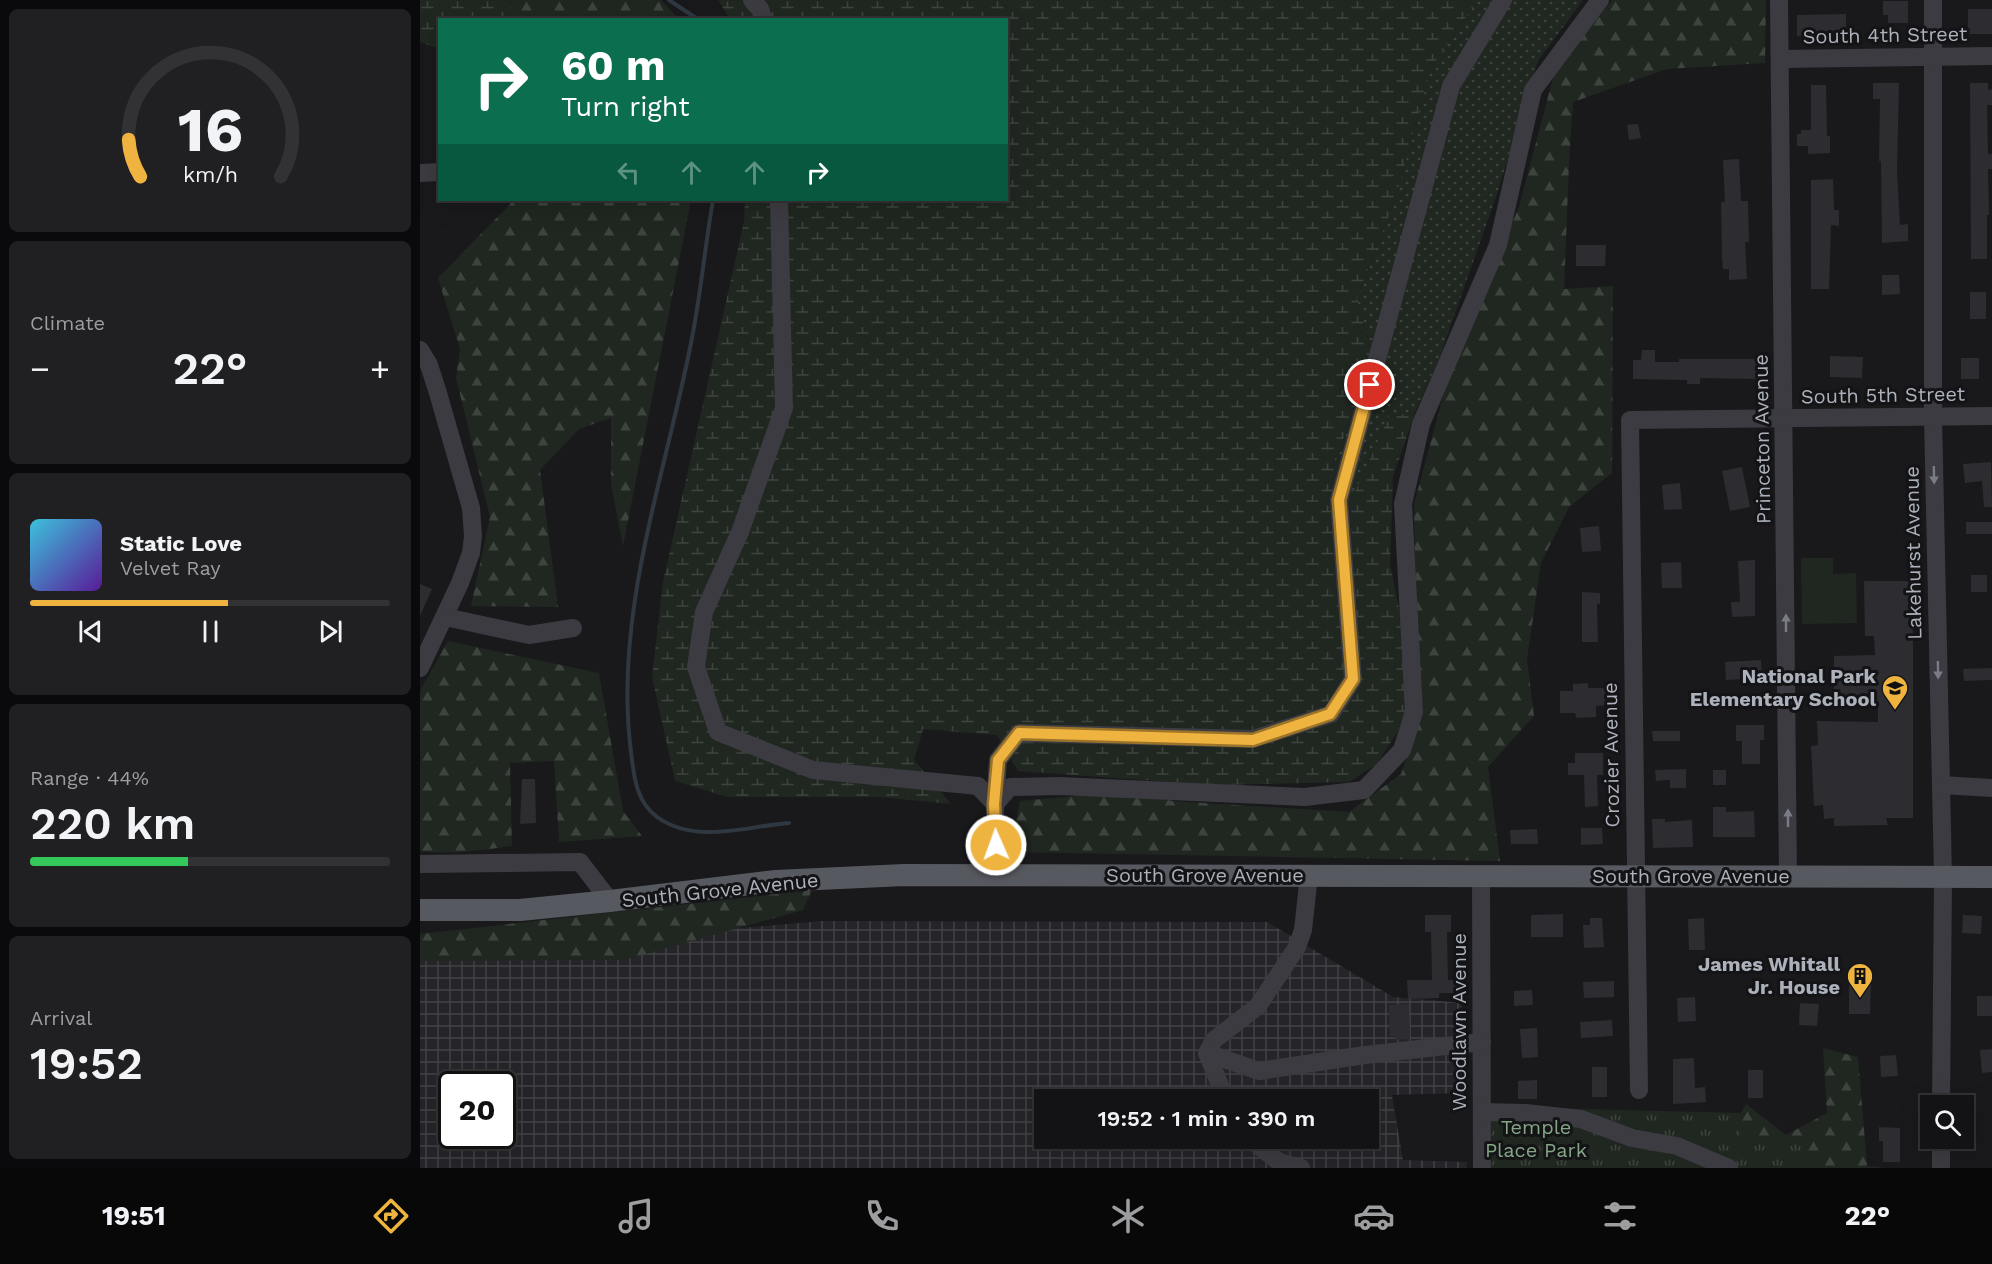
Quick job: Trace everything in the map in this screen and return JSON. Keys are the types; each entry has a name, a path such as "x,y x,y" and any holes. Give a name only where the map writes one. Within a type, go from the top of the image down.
{"main road":[{"name":"South Grove Avenue","path":"420,910 520,909 610,901 776,881 904,875 1992,877"}],"street":[{"path":"752,0 760,9 763,18"},
{"path":"1000,875 994,804 998,760 1019,733 1253,740 1330,714 1353,679 1339,500 1451,86 1503,0"},
{"path":"994,804 1010,787 1059,786 1305,797 1364,790 1402,750 1414,712 1403,504 1421,424 1498,245 1533,90 1600,0"},
{"name":"Princeton Avenue","path":"1779,0 1788,877"},
{"name":"Lakehurst Avenue","path":"1933,0 1933,417 1943,877 1941,1095"},
{"name":"South 4th Street","path":"1780,59 1992,56"},
{"path":"420,173 438,172"},
{"path":"779,201 784,408 740,532 704,612 696,667 718,732 813,770 978,786 994,804"},
{"path":"420,350 429,365 471,508 473,536 471,553 445,617 420,668"},
{"name":"South 5th Street","path":"1630,420 1992,416"},
{"name":"Crozier Avenue","path":"1630,420 1639,1090"},
{"path":"445,617 529,635 573,628"},
{"path":"1941,785 1992,788"},
{"path":"420,864 580,862 610,901"},
{"path":"1207,1053 1214,1040 1258,1006 1297,947 1303,930 1309,875"},
{"name":"Woodlawn Avenue","path":"1481,876 1482,1168"},
{"path":"1207,1053 1259,1071 1365,1054 1482,1042"},
{"path":"1207,1053 1222,1089"},
{"path":"1482,1112 1525,1113 1581,1119 1632,1138 1677,1146 1729,1168"},
{"path":"1263,1149 1279,1162 1301,1168"},
{"path":"1941,1149 1941,1168"}],"shaded area":[{"path":"821,921 1267,922 1393,997 1462,1003 1463,1093 1392,1095 1403,1160 1467,1162 1467,1168 420,1168 420,956"}],"green space":[{"path":"420,0 510,0 515,18 438,18 438,49 420,42"},
{"path":"510,0 661,0 678,18 515,18"},
{"path":"718,0 1478,0 1431,68 1396,197 1357,298 1374,366 1332,466 1355,492 1389,416 1415,413 1393,477 1390,564 1407,648 1407,716 1377,764 1349,782 1213,785 1018,771 997,735 923,729 914,760 951,804 880,797 727,797 675,781 652,677 663,582 744,222 745,201 1008,201 1008,18 729,18"},
{"path":"1478,0 1583,0 1538,61 1497,194 1440,356 1415,413 1389,416 1355,493 1332,466 1374,367 1357,298 1396,197 1431,68"},
{"path":"1612,0 1766,0 1765,63 1667,69 1573,102 1564,289 1613,286 1612,473 1569,507 1541,563 1527,659 1534,716 1488,767 1500,861 1010,852 1020,801 1120,792 1173,801 1349,812 1401,774 1423,712 1415,576 1414,504 1450,371 1519,207 1554,74"},
{"path":"513,201 691,201 623,546 611,484 611,418 579,429 540,470 558,607 471,606 490,517 456,378 460,349 438,278"},
{"path":"1801,558 1833,558 1833,574 1856,573 1857,623 1802,624"},
{"path":"448,641 599,673 623,811 642,836 559,842 554,761 510,763 512,846 455,852 420,851 420,691"},
{"path":"812,890 803,910 624,960 420,961 420,934"},
{"path":"1823,1048 1858,1057 1867,1166 1885,1168 1516,1168 1741,1113 1746,1104 1786,1135 1827,1113"},
{"name":"Temple Place Park","path":"1538,1108 1742,1113 1740,1138 1806,1139 1807,1168 1491,1168 1491,1117"}],"building":[{"path":"1883,1 1908,1 1908,23 1888,23 1888,15 1883,15"},
{"path":"1968,9 1992,9 1992,34 1968,34"},
{"path":"1846,14 1846,35 1797,36 1797,15"},
{"path":"1873,83 1899,83 1897,171 1900,225 1908,224 1908,241 1882,243 1881,161 1879,161 1880,99 1873,99"},
{"path":"1970,83 1988,83 1988,90 1992,89 1992,105 1987,105 1988,154 1992,154 1992,169 1988,169 1987,259 1971,259"},
{"path":"1811,85 1826,85 1827,136 1830,136 1830,153 1808,154 1808,146 1797,146 1797,134 1801,134 1801,130 1811,130"},
{"path":"1638,124 1641,138 1629,140 1627,125"},
{"path":"1739,159 1741,201 1748,201 1749,242 1745,242 1747,279 1729,280 1729,269 1723,269 1722,258 1721,202 1725,202 1723,160"},
{"path":"1833,179 1834,210 1839,210 1839,226 1831,225 1829,289 1811,289 1811,180"},
{"path":"1576,245 1606,245 1605,266 1576,266"},
{"path":"1882,275 1899,275 1900,294 1882,295"},
{"path":"1970,292 1986,292 1986,319 1970,319"},
{"path":"1642,350 1655,350 1655,362 1679,362 1679,359 1758,359 1758,379 1700,378 1700,384 1687,384 1687,380 1633,379 1633,360 1641,360"},
{"path":"1830,356 1863,357 1862,378 1830,377"},
{"path":"1961,358 1979,358 1979,379 1961,379"},
{"path":"1991,462 1992,507 1984,507 1982,481 1965,483 1963,464"},
{"path":"1742,467 1750,507 1730,511 1722,471"},
{"path":"1680,483 1682,509 1664,510 1662,485"},
{"path":"1966,522 1992,522 1992,534 1966,534"},
{"path":"1599,526 1601,551 1582,552 1580,528"},
{"path":"1755,560 1755,616 1732,617 1731,602 1740,602 1738,561"},
{"path":"1681,562 1682,588 1662,588 1661,563"},
{"path":"1971,575 1987,575 1987,592 1971,592"},
{"name":"National Park Elementary School","path":"1864,581 1913,581 1913,818 1886,818 1888,825 1834,826 1834,818 1824,819 1823,805 1814,806 1811,746 1818,745 1817,721 1878,722 1878,701 1834,701 1834,656 1875,655 1874,636 1865,636"},
{"path":"420,584 432,589 420,616"},
{"path":"1582,592 1600,593 1600,604 1597,604 1598,642 1582,642"},
{"path":"1761,660 1762,678 1726,680 1725,662"},
{"path":"1992,668 1992,680 1964,681 1963,669"},
{"path":"1588,683 1588,688 1607,688 1607,705 1596,706 1596,717 1576,718 1575,713 1560,713 1560,691 1573,691 1573,684"},
{"path":"1736,725 1764,725 1764,740 1760,740 1760,764 1742,764 1742,741 1736,741"},
{"path":"1652,731 1680,731 1680,741 1653,741"},
{"path":"1575,753 1603,753 1603,775 1597,775 1598,806 1585,807 1584,775 1568,775 1568,763 1575,763"},
{"path":"1686,769 1686,788 1670,788 1670,780 1656,781 1655,770"},
{"path":"1713,770 1726,770 1726,785 1713,785"},
{"path":"522,779 535,779 536,823 520,824"},
{"path":"1713,807 1726,807 1726,812 1754,811 1755,837 1713,837"},
{"path":"1652,819 1665,819 1665,822 1692,820 1693,847 1653,848"},
{"path":"1581,828 1602,828 1603,844 1581,845"},
{"path":"1537,829 1538,844 1511,844 1510,830"},
{"path":"1563,914 1563,937 1531,937 1531,915"},
{"path":"1425,915 1451,915 1451,932 1447,932 1448,980 1455,980 1455,993 1439,993 1439,998 1408,999 1407,980 1432,980 1431,932 1425,932"},
{"path":"1963,915 1982,916 1981,934 1962,933"},
{"path":"1590,918 1602,918 1604,947 1584,948 1583,925 1590,925"},
{"path":"1704,918 1705,950 1689,950 1688,919"},
{"path":"1614,981 1614,997 1584,998 1583,982"},
{"name":"James Whitall Jr. House","path":"1849,983 1871,984 1870,1014 1849,1014"},
{"path":"1532,990 1533,1005 1514,1006 1514,991"},
{"path":"1977,996 1992,996 1992,1016 1977,1016"},
{"path":"1695,997 1696,1021 1678,1022 1677,998"},
{"path":"1800,1003 1819,1004 1817,1026 1799,1025"},
{"path":"1409,1004 1410,1039 1395,1040 1395,1036 1390,1036 1389,1005"},
{"path":"1612,1020 1613,1036 1581,1038 1580,1022"},
{"path":"1537,1028 1538,1057 1522,1058 1520,1029"},
{"path":"1992,1049 1992,1072 1982,1073 1980,1050"},
{"path":"1896,1055 1898,1076 1881,1077 1880,1056"},
{"path":"1694,1058 1695,1088 1705,1087 1706,1102 1673,1104 1673,1059"},
{"path":"1592,1067 1607,1067 1607,1097 1592,1097"},
{"path":"1748,1070 1763,1070 1763,1098 1748,1098"},
{"path":"1537,1080 1537,1099 1518,1099 1518,1081"},
{"path":"1879,1127 1900,1128 1900,1162 1883,1162 1883,1141 1879,1141"}],"waterway":[{"path":"669,0 696,18"},
{"path":"713,201 692,338 645,544 636,596 629,648 627,700 632,761 640,796 650,811 672,825 688,830 722,832 789,823"}],"place":[{"name":"National Park Elementary School","path":"1895,711"},
{"name":"James Whitall Jr. House","path":"1860,999"}],"route":[{"path":"996,845 994,804 998,760 1019,733 1253,740 1330,714 1353,679 1339,500 1370,385"}]}
